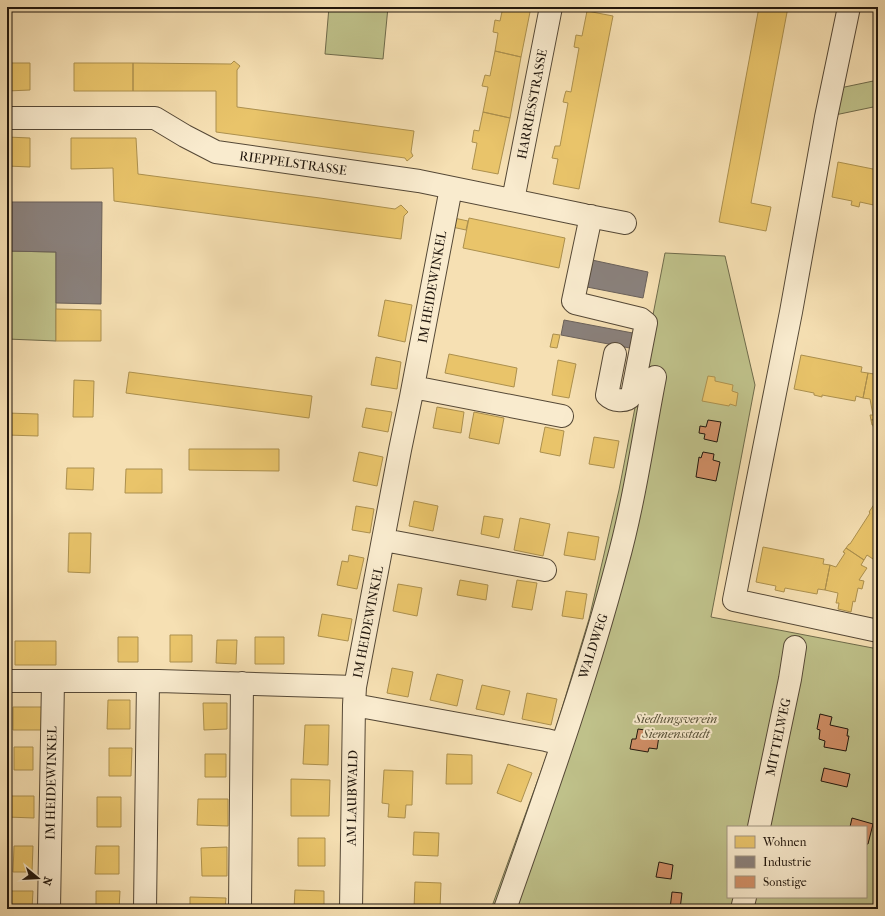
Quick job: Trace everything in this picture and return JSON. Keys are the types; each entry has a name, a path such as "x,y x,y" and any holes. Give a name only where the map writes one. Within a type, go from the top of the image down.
{"street":[{"name":"HARRIESSTRASSE","path":"513,200 551,7"},
{"path":"849,7 734,600 878,631"},
{"name":"RIEPPELSTRASSE","path":"7,118 155,118 216,152 411,180 625,223"},
{"name":"IM HEIDEWINKEL","path":"355,696 400,450 451,188"},
{"path":"588,216 573,301 575,303 641,318 646,323 632,396 625,401 610,398 607,395 615,354"},
{"name":"WALDWEG","path":"505,909 557,742 598,634 618,562 631,504 655,377"},
{"path":"413,387 562,416"},
{"path":"384,540 545,570"},
{"name":"MITTELWEG","path":"759,826 790,679 795,647"},
{"name":"IM HEIDEWINKEL","path":"7,681 242,683 355,696 557,742"},
{"name":"IM HEIDEWINKEL","path":"49,909 53,681"},
{"path":"145,909 148,681"},
{"path":"240,909 242,683"},
{"name":"AM LAUBWALD","path":"351,909 355,696"},
{"path":"742,909 745,898"}],"green space":[{"path":"329,7 388,7 383,59 325,54"},
{"path":"878,80 878,106 835,115 840,88"},
{"path":"7,251 56,252 56,341 7,339"},
{"name":"Siedlungsverein Siemensstadt","path":"665,253 725,256 755,385 711,617 878,649 878,898 874,909 491,909 552,741 589,619 619,490"}],"building: Wohnen":[{"path":"503,7 531,7 521,57 495,51 498,33 493,32 495,20 500,21"},
{"path":"759,7 788,7 751,203 771,207 766,231 719,222"},
{"path":"587,11 613,16 579,189 553,184 558,159 552,158 555,146 560,146 568,103 563,102 565,94 566,91 571,92 579,48 574,47 576,35 582,36"},
{"path":"495,51 521,57 510,118 483,112 488,87 482,86 485,75 490,76"},
{"path":"234,61 240,66 237,70 237,107 414,131 411,152 413,156 407,161 405,158 216,132 216,91 133,91 133,63 231,64"},
{"path":"7,63 30,63 30,90 7,91"},
{"path":"74,63 133,63 133,91 74,91"},
{"path":"483,112 510,118 498,174 472,169 477,143 472,142 474,130 479,131"},
{"path":"7,137 30,138 30,167 7,166"},
{"path":"71,138 136,138 138,174 395,209 401,205 408,212 404,216 401,239 114,201 113,168 71,169"},
{"path":"838,162 878,170 878,206 860,202 859,207 851,205 852,201 832,197"},
{"path":"454,218 468,221 466,230 452,227"},
{"path":"469,218 565,238 559,268 463,248"},
{"path":"385,300 412,305 405,342 378,336"},
{"path":"56,309 101,310 101,341 56,341"},
{"path":"553,334 560,335 557,348 550,347"},
{"path":"449,354 517,368 514,387 445,373"},
{"path":"801,355 862,367 861,372 868,373 863,398 856,396 855,401 822,395 822,397 814,395 814,393 794,389"},
{"path":"376,357 401,362 397,389 371,385"},
{"path":"558,360 576,364 569,398 552,395"},
{"path":"878,369 878,419 871,420 870,415 873,415 870,399 863,398 868,373 874,374"},
{"path":"129,372 312,396 309,418 126,393"},
{"path":"708,376 715,377 715,381 733,385 732,391 738,393 736,406 702,401"},
{"path":"74,380 94,381 93,417 73,417"},
{"path":"437,407 464,412 461,433 433,428"},
{"path":"366,408 392,412 388,432 362,427"},
{"path":"474,412 504,418 499,444 469,438"},
{"path":"7,413 38,414 38,436 7,435"},
{"path":"878,419 878,449 871,420"},
{"path":"545,427 564,431 560,456 540,452"},
{"path":"594,437 619,441 614,468 589,464"},
{"path":"189,449 279,449 279,471 189,470"},
{"path":"359,452 383,457 377,486 353,481"},
{"path":"7,467 9,467 8,491 7,491"},
{"path":"67,468 94,468 93,490 66,489"},
{"path":"126,469 162,469 162,493 125,493"},
{"path":"878,493 878,551 873,559 867,555 864,560 846,548 870,513 869,512 877,500 875,499"},
{"path":"414,501 438,506 433,531 409,526"},
{"path":"356,506 374,509 370,533 352,530"},
{"path":"484,516 503,519 499,538 481,534"},
{"path":"520,518 550,524 543,556 514,550"},
{"path":"568,532 599,537 595,560 564,555"},
{"path":"69,533 91,533 90,573 68,572"},
{"path":"763,547 824,559 823,564 830,565 825,590 818,589 817,594 785,588 784,592 775,590 776,586 756,582"},
{"path":"846,548 864,560 861,565 867,568 859,580 864,581 862,589 858,588 851,612 838,609 839,603 836,603 838,593 825,590 830,565 836,567 845,553 843,552"},
{"path":"349,555 364,558 357,589 337,585 342,561 348,562"},
{"path":"460,580 488,585 486,600 457,595"},
{"path":"517,580 537,583 532,610 512,607"},
{"path":"398,584 422,588 417,616 393,611"},
{"path":"566,591 587,594 583,619 562,616"},
{"path":"322,614 352,619 348,641 318,636"},
{"path":"170,635 192,635 192,662 170,662"},
{"path":"118,637 138,637 138,662 118,662"},
{"path":"255,637 284,637 284,664 255,664"},
{"path":"217,640 237,640 236,664 216,663"},
{"path":"15,641 56,641 56,665 15,665"},
{"path":"392,668 413,672 408,697 387,693"},
{"path":"437,674 463,680 457,706 430,700"},
{"path":"482,685 510,691 504,715 476,709"},
{"path":"527,693 557,699 551,725 522,719"},
{"path":"108,700 130,700 130,729 107,729"},
{"path":"203,703 227,703 227,729 204,730"},
{"path":"13,707 43,707 43,730 13,730"},
{"path":"305,725 329,725 328,765 303,764"},
{"path":"14,747 33,747 33,770 14,770"},
{"path":"109,748 132,748 131,776 109,776"},
{"path":"205,754 226,754 226,777 205,777"},
{"path":"447,754 472,755 472,784 446,784"},
{"path":"508,764 532,773 521,802 497,793"},
{"path":"384,770 413,771 412,805 406,805 405,818 388,817 389,804 382,803"},
{"path":"291,779 330,780 329,816 291,816"},
{"path":"7,796 34,796 34,818 7,817"},
{"path":"97,797 121,797 121,827 97,827"},
{"path":"198,799 228,799 228,826 197,825"},
{"path":"414,832 439,833 438,856 413,855"},
{"path":"298,838 325,838 325,866 298,866"},
{"path":"14,846 33,846 32,872 13,872"},
{"path":"96,846 119,846 119,874 95,874"},
{"path":"227,847 227,876 202,876 201,848"},
{"path":"415,882 441,883 440,909 414,909"},
{"path":"295,890 324,891 324,909 294,909"},
{"path":"7,891 33,891 32,909 7,909"},
{"path":"96,891 120,891 119,909 96,909"},
{"path":"190,897 226,898 225,909 190,909"}],"building: Industrie":[{"path":"7,202 102,202 101,304 56,303 56,252 7,251"},
{"path":"592,260 648,272 643,298 587,287"},
{"path":"564,320 638,334 635,349 561,335"}],"building: Sonstige":[{"path":"708,420 721,422 717,442 704,439 705,434 699,433 700,426 706,427"},
{"path":"703,452 714,454 713,460 720,462 716,481 696,477 699,457 701,458"},
{"path":"820,714 832,717 830,725 848,729 847,736 849,736 846,751 824,747 825,741 819,739 820,730 817,729"},
{"path":"638,729 652,731 652,735 659,736 657,749 649,748 648,752 630,749 632,739 636,739"},
{"path":"824,768 850,774 847,787 821,781"},
{"path":"852,818 873,824 868,844 867,826 850,826"},
{"path":"659,862 673,865 671,879 656,877"},
{"path":"672,892 682,893 680,909 670,909"}]}
